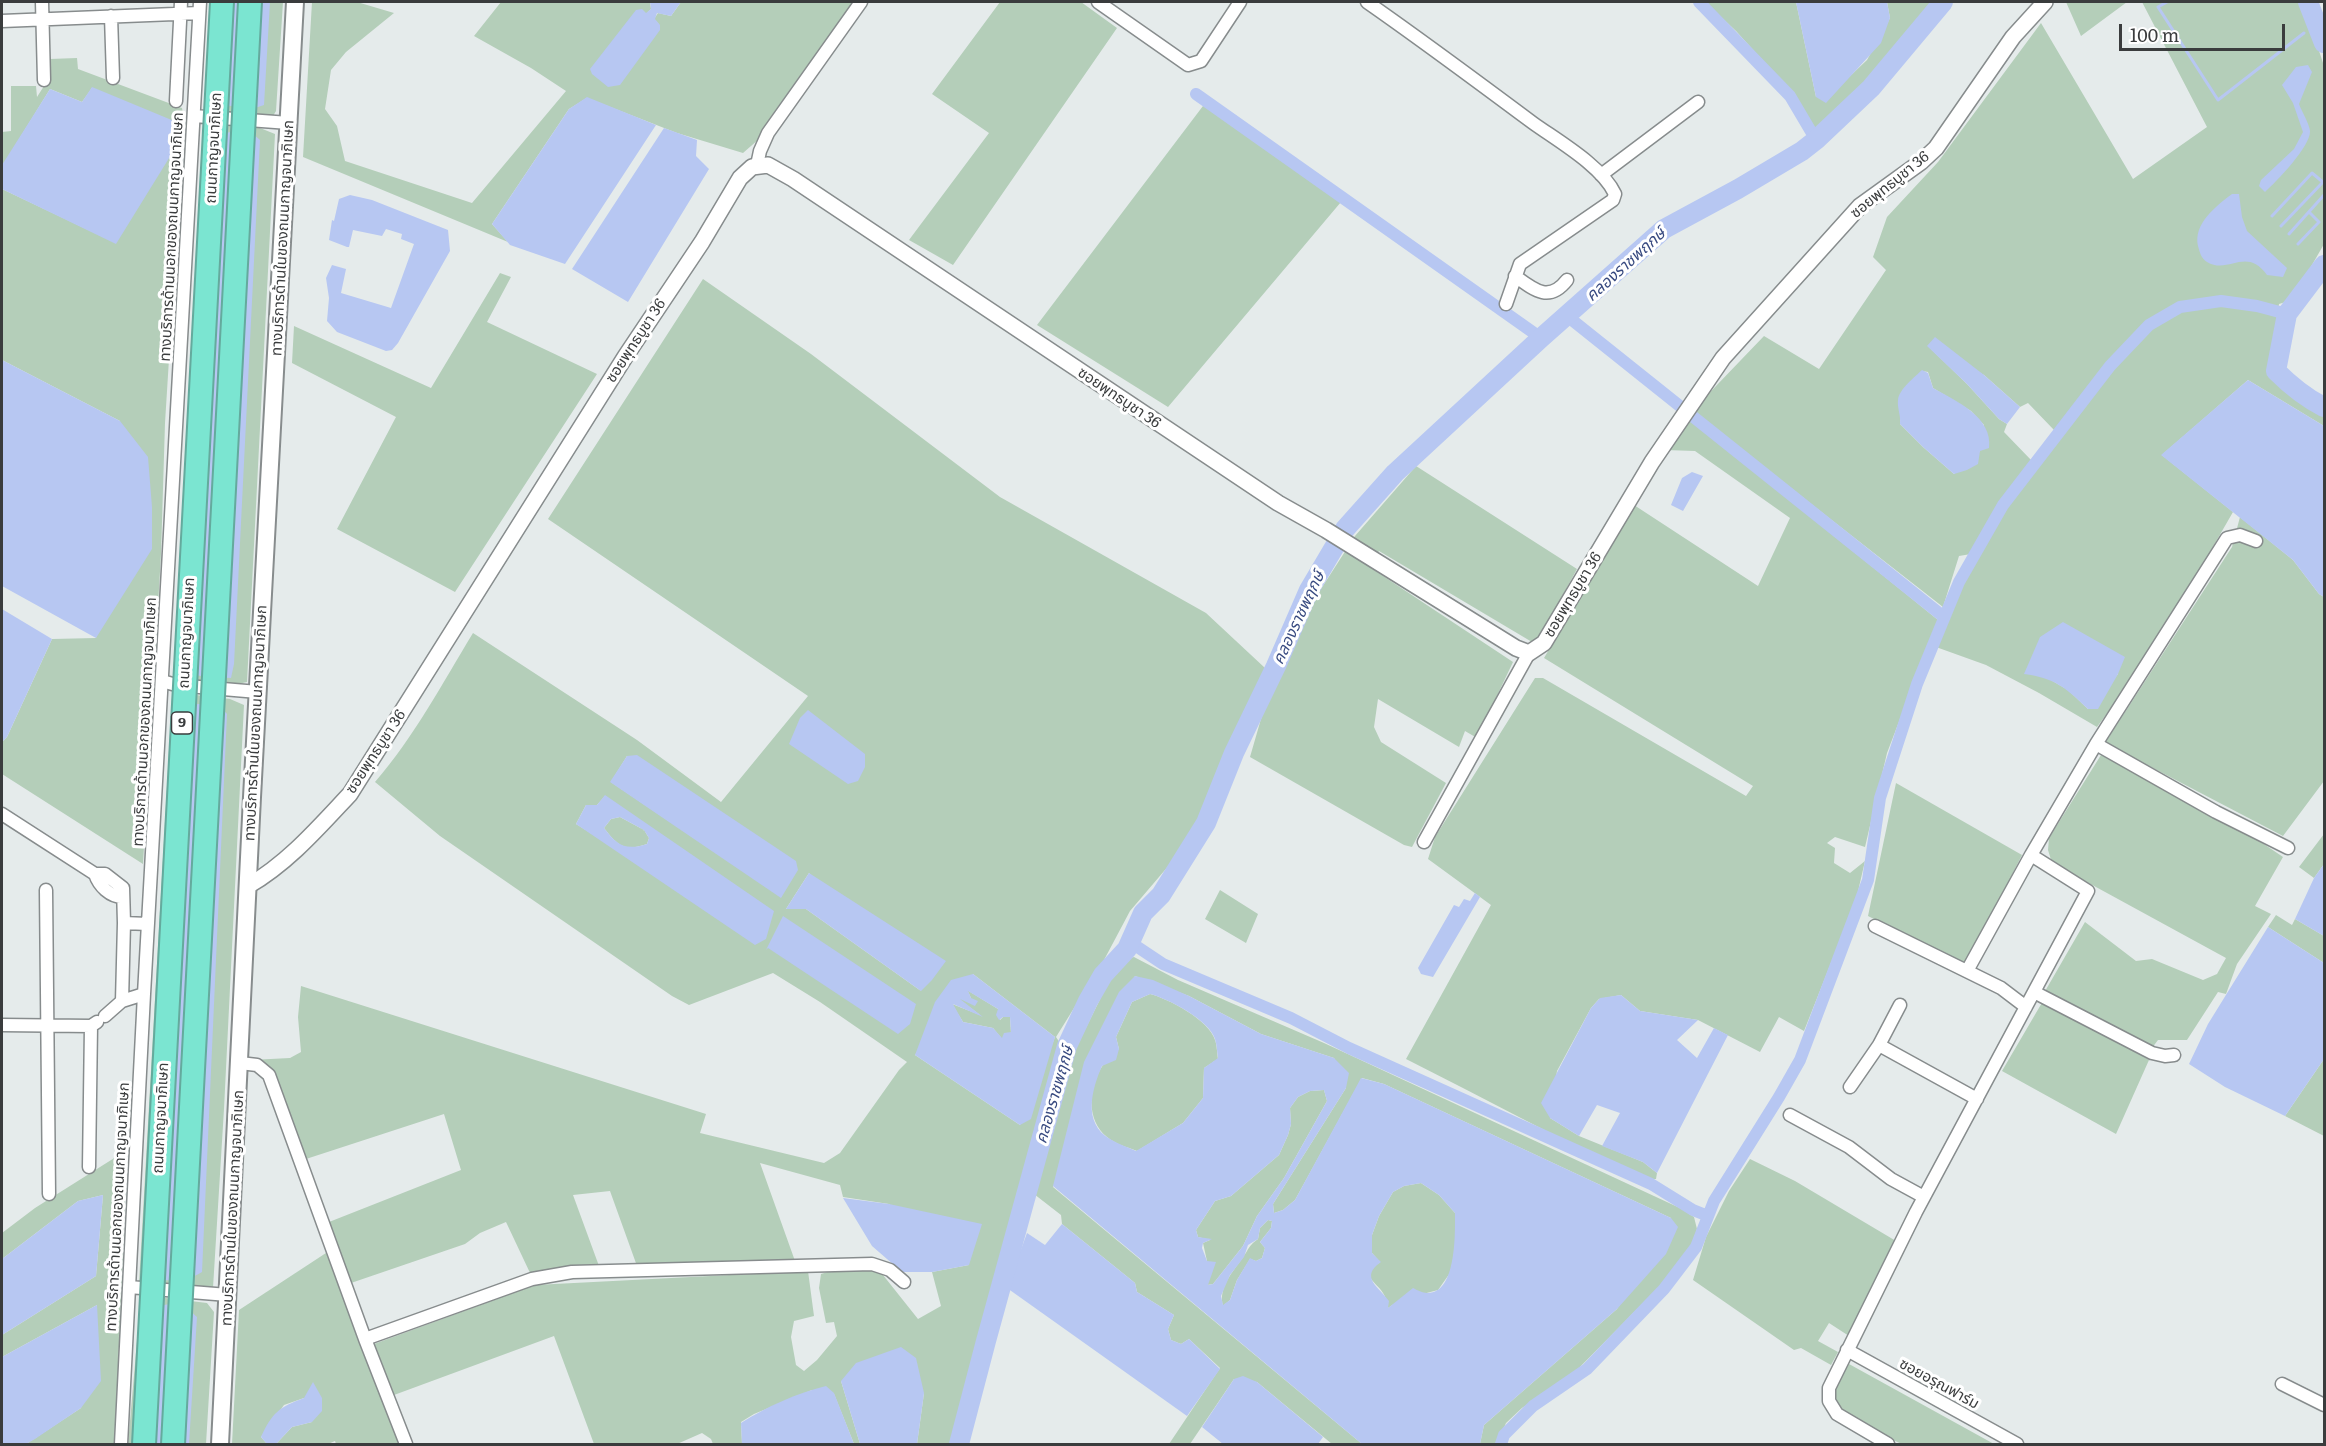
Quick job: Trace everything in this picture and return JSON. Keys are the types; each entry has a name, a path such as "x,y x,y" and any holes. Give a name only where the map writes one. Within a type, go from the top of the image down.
{"highway":[{"name":"ถนนกาญจนาภิเษก","path":"144,1444 222,2"},
{"name":"ถนนกาญจนาภิเษก","path":"172,1444 250,2"}],"main road":[{"name":"ทางบริการด้านในของถนนกาญจนาภิเษก","path":"220,1444 295,2"}],"street":[{"path":"42,2 44,80"},
{"path":"103,2 107,16 112,78"},
{"path":"757,165 768,133 861,2"},
{"path":"1098,2 1188,65 1201,61 1240,2"},
{"path":"1367,2 1429,45 1601,175 1611,185 1615,194 1613,200 1520,264 1506,304"},
{"name":"ซอยพุทธบูชา 36","path":"248,886 262,878 301,846 350,794 619,367 702,242 740,178 747,170 757,165 768,165 794,179 1278,503 1326,530 1516,648 1530,653 1544,643 1676,425 1723,358 1860,206 1921,162 1936,148 2013,36 2045,2"},
{"path":"2,21 107,16 200,7"},
{"name":"ทางบริการด้านนอกของถนนกาญจนาภิเษก","path":"121,1444 200,7"},
{"path":"176,101 180,8"},
{"path":"1601,175 1698,102"},
{"path":"194,116 289,123"},
{"path":"1515,276 1537,292 1544,293 1561,288 1568,280"},
{"path":"1967,971 2096,744 2227,538 2240,535 2256,541"},
{"path":"1424,842 1530,653"},
{"path":"162,681 176,685 258,692"},
{"path":"2096,744 2216,812 2288,848"},
{"path":"2,814 95,874 98,884 115,897 123,897 122,1001"},
{"path":"1888,1444 1837,1414 1829,1401 1829,1388 1924,1197 2088,891 2031,855"},
{"path":"46,890 49,1194"},
{"path":"124,923 148,924"},
{"path":"1875,926 2001,988 2026,1007"},
{"path":"2034,992 2152,1053 2165,1056 2174,1055"},
{"path":"2,1025 98,1021 122,1001 144,994"},
{"path":"1850,1086 1879,1045 1900,1005"},
{"path":"89,1167 98,1021"},
{"path":"1879,1045 1977,1099"},
{"path":"240,1063 257,1065 269,1076 365,1340 406,1444"},
{"path":"1790,1115 1849,1147 1891,1179 1924,1197"},
{"path":"365,1340 532,1279 572,1272 872,1263 890,1270 904,1282"},
{"path":"129,1287 228,1295"},
{"name":"ซอยอรุณฟาร์ม","path":"1847,1350 2017,1444"},
{"path":"2282,1384 2325,1405"}],"green space":[{"path":"210,2 283,2 276,111 273,116 258,117 206,110"},
{"path":"312,2 357,2 394,13 346,52 331,70 325,109 337,126 345,161 472,203 566,91 474,36 501,2 650,2 651,9 647,13 660,25 654,19 658,13 671,16 681,2 853,2 770,118 759,139 743,153 677,133 587,98 569,109 492,224 508,242 303,157"},
{"path":"1000,2 1081,2 1117,28 953,265 909,240 989,133 932,94"},
{"path":"1705,2 1796,2 1816,97 1848,78 1867,60 1890,18 1887,2 1933,2 1903,42 1817,133 1773,72 1736,31"},
{"path":"2066,2 2127,2 2081,36"},
{"path":"2142,2 2303,2 2324,66 2324,244 2292,300 2279,304 2269,366 2279,384 2324,409 2324,426 2248,380 2162,455 2233,512 2154,649 2097,727 1986,665 1936,647 1971,554 1959,556 1943,607 1692,411 1764,336 1819,369 1886,270 1873,257 1887,217 1938,162 2041,23 2133,179 2207,127","holes":["1928,346 1984,375 2020,407 2028,403 2054,430 2032,461 2004,432 2007,424 1999,419","1922,371 1928,372 1933,388 1971,411 1984,425 1980,451 1954,474 1900,424 1901,414","2118,674 2088,709 2068,690 2044,676"]},
{"path":"77,58 78,69 182,108 184,119 165,423 161,554 143,864 2,774 2,742 7,737 52,639 96,638 120,421 2,360 2,189 116,243 92,88 82,102 50,89 2,167 2,132 11,131 11,86 36,86 37,97 51,75 50,59"},
{"path":"1206,102 1341,202 1168,407 1037,325"},
{"path":"229,126 260,128 275,134 247,682 233,685 173,679 204,128"},
{"path":"500,273 511,277 487,322 597,374 455,592 337,529 396,417 292,363 294,326 431,388"},
{"path":"703,279 811,354 1000,497 1206,613 1265,668 1208,801 1182,850 1130,911 1104,960 1056,1037 1062,1046 1037,1127 1017,1209 986,1307 956,1444 917,1444 924,1393 841,1381 860,1444 854,1444 834,1394 812,1390 754,1414 741,1422 742,1444 713,1444 711,1439 702,1433 677,1444 594,1444 554,1336 394,1395 374,1344 535,1285 808,1271 814,1316 794,1321 791,1337 796,1365 804,1371 817,1360 837,1336 834,1322 826,1323 819,1288 821,1274 837,1269 879,1270 918,1319 941,1306 932,1272 969,1265 889,1204 843,1197 840,1185 760,1163 795,1261 637,1266 610,1191 573,1195 599,1266 531,1275 506,1222 480,1233 465,1244 351,1283 329,1222 461,1170 444,1114 306,1159 267,1066 251,1060 290,1058 301,1052 298,1017 301,986 706,1114 700,1133 824,1163 840,1153 907,1062 820,1002 773,973 689,1005 672,996 440,836 375,782 415,729 473,633 637,740 721,802 808,696 548,519","holes":["627,756 782,897 611,782","605,796 766,939 576,824 586,805 597,805","809,873 921,991 806,909 786,909","973,974 1055,1037 1020,1125 915,1055"]},
{"path":"1687,416 1938,620 1887,753 1865,847 1835,837 1827,843 1835,848 1834,863 1850,873 1865,861 1856,900 1804,1031 1779,1017 1760,1052 1698,1020 1640,1011 1621,995 1599,999 1591,1008 1557,1071 1550,1118 1579,1136 1643,1162 1657,1173 1656,1179 1647,1179 1556,1136 1406,1059 1491,905 1428,859 1435,837 1535,678 1543,678 1746,796 1753,786 1544,658 1634,505 1758,586 1790,518 1695,451 1665,450"},
{"path":"1416,466 1577,569 1541,635 1532,642 1379,551 1371,568 1513,662 1477,738 1465,731 1459,747 1378,699 1374,727 1381,742 1446,783 1412,847 1404,845 1250,757 1263,712 1319,592 1355,536"},
{"path":"2240,517 2293,560 2319,594 2324,597 2324,781 2283,836 2105,743 2232,547"},
{"path":"196,695 230,699 244,705 213,1288 139,1283 172,697"},
{"path":"2101,755 2252,836 2283,857 2255,906 2271,914 2237,964 2226,994 2218,992 2187,1040 2158,1040 2152,1048 2044,993 2085,922 2136,961 2152,959 2203,980 2217,974 2226,958 2052,863 2048,850 2049,838"},
{"path":"1896,783 2022,855 1966,966 1868,916"},
{"path":"620,817 644,830 649,838 647,844 627,847 613,839 604,828 611,819"},
{"path":"2324,834 2324,864 2314,878 2299,867"},
{"path":"1220,890 1258,914 1246,943 1205,919"},
{"path":"2276,915 2292,925 2295,919 2324,936 2324,963 2268,927"},
{"path":"1134,957 1178,980 1324,1043 1682,1209 1694,1217 1697,1229 1692,1244 1673,1273 1571,1376 1522,1408 1506,1423 1497,1444 1480,1444 1484,1425 1617,1309 1671,1218 1384,1084 1362,1078 1295,1200 1283,1210 1274,1213 1273,1204 1346,1088 1334,1058 1261,1034 1189,996 1135,976 1053,1187 1362,1444 1332,1444 1257,1382 1234,1379 1190,1444 1169,1444 1220,1368 1189,1339 1181,1344 1171,1340 1168,1329 1174,1315 1137,1292 1135,1283 1062,1224 1061,1215 1034,1194 1037,1171 1070,1060 1116,967 1126,959"},
{"path":"967,990 998,1009 1000,1020 1003,1017 1010,1017 1011,1033 1002,1039 993,1028 963,1022 952,1004 980,1015 956,997 971,998"},
{"path":"1150,994 1177,1005 1205,1025 1215,1040 1218,1059 1204,1068 1203,1098 1183,1123 1137,1151 1114,1142 1100,1130 1093,1113 1092,1093 1103,1065 1119,1049 1116,1037 1132,1002"},
{"path":"2043,1001 2132,1048 2149,1060 2116,1134 2002,1071"},
{"path":"2324,1059 2324,1136 2285,1116"},
{"path":"1324,1090 1327,1101 1284,1178 1257,1216 1243,1246 1213,1284 1207,1285 1207,1261 1203,1243 1210,1240 1198,1237 1196,1230 1215,1201 1231,1196 1279,1155 1291,1124 1290,1108 1298,1097 1310,1091"},
{"path":"127,1150 115,1444 26,1444 81,1408 97,1305 2,1357 2,1335 96,1276 103,1195 78,1201 2,1259 2,1233 35,1208"},
{"path":"1750,1159 1795,1181 1896,1241 1849,1336 1829,1323 1818,1341 1838,1352 1831,1365 1801,1348 1794,1350 1693,1280 1706,1237 1729,1191"},
{"path":"1421,1183 1439,1195 1455,1213 1455,1251 1450,1273 1438,1290 1400,1300 1388,1308 1384,1295 1370,1275 1380,1262 1372,1253 1372,1235 1379,1216 1393,1192 1404,1186"},
{"path":"1268,1220 1272,1221 1271,1228 1260,1242 1265,1248 1262,1258 1256,1261 1250,1259 1237,1280 1230,1300 1223,1306 1223,1292 1227,1280 1251,1245 1258,1239 1260,1228"},
{"path":"326,1253 405,1444 336,1444 335,1441 328,1444 276,1444 292,1427 312,1422 304,1398 284,1405 261,1437 267,1444 232,1444 239,1310"},
{"path":"141,1295 207,1303 214,1312 206,1444 128,1444"},
{"path":"1849,1364 1994,1444 1902,1444 1879,1434 1845,1412 1834,1399 1836,1386"}],"water":[{"path":"215,2 270,2 264,105 252,109 210,103"},
{"path":"650,2 681,2 671,16 657,13 655,19 660,25 660,30 620,85 608,87 592,74 590,69 636,10 642,9 646,13 651,9"},
{"path":"1796,2 1887,2 1890,18 1881,43 1826,103 1816,97"},
{"path":"2308,65 2312,72 2299,104 2310,131 2309,138 2292,163 2265,192 2259,186 2261,180 2294,149 2303,132 2293,103 2282,85 2296,67"},
{"path":"92,87 174,121 179,126 179,142 116,244 2,189 2,165 50,89 82,102"},
{"path":"587,97 656,125 565,264 510,245 492,224 569,109"},
{"path":"664,128 697,140 696,156 709,169 628,302 572,269"},
{"path":"231,132 252,133 260,140 234,664 231,678 180,672 208,136"},
{"path":"2232,194 2239,194 2242,217 2247,231 2287,268 2283,277 2267,275 2252,263 2215,265 2202,257 2197,238 2202,223"},
{"path":"350,195 372,200 448,230 450,251 392,350 386,351 337,332 327,321 329,298 326,278 332,265 346,269 341,293 391,308 414,244 401,239 402,234 386,229 382,236 353,230 349,247 329,240 332,220 334,221 339,199"},
{"path":"1935,337 1984,375 2020,407 2007,424 1999,419 1927,346"},
{"path":"2,360 120,421 148,457 152,507 152,549 96,638 2,586"},
{"path":"1922,370 1928,373 1933,388 1971,411 1985,427 1989,437 1989,448 1980,451 1978,464 1967,470 1954,474 1900,424 1899,396"},
{"path":"2248,380 2324,426 2324,597 2319,594 2293,560 2161,455"},
{"path":"1692,472 1703,476 1683,511 1671,505 1682,478"},
{"path":"2,609 52,639 7,737 2,742"},
{"path":"2063,622 2125,657 2098,709 2088,709 2052,681 2024,674 2040,637"},
{"path":"219,705 227,714 202,1272 182,1280 168,1280 147,1278 188,706"},
{"path":"808,710 865,754 865,767 858,781 848,784 789,744 800,718"},
{"path":"637,755 796,861 798,870 781,898 610,782 627,756"},
{"path":"605,795 774,911 766,939 755,945 576,824 586,805 597,805","holes":["620,817 644,830 649,838 647,844 633,847 622,845 613,839 604,828 611,819"]},
{"path":"2324,864 2324,936 2295,919 2314,878"},
{"path":"809,873 946,961 932,980 921,991 806,909 786,909"},
{"path":"1475,893 1480,897 1433,977 1421,974 1418,968 1454,905 1459,907 1464,899 1470,901"},
{"path":"783,916 916,1004 910,1024 898,1034 768,948 766,950"},
{"path":"2268,927 2324,963 2324,1059 2285,1116 2225,1087 2189,1064 2208,1024"},
{"path":"973,974 1055,1037 1031,1119 1020,1125 915,1055 935,1002 951,980","holes":["968,991 998,1009 996,1015 999,1020 1003,1017 1010,1017 1011,1032 1004,1033 1002,1038 993,1028 963,1022 953,1004 983,1017 960,999 975,1006 978,1001 971,998"]},
{"path":"1135,976 1153,980 1261,1034 1334,1058 1349,1073 1346,1088 1273,1204 1274,1213 1283,1210 1295,1200 1361,1078 1384,1084 1671,1218 1678,1227 1666,1254 1617,1309 1484,1425 1480,1444 1362,1444 1053,1186 1084,1062 1119,992","holes":["1150,994 1187,1011 1211,1032 1216,1041 1218,1058 1204,1068 1203,1098 1183,1123 1136,1151 1113,1141 1101,1132 1096,1124 1092,1105 1095,1085 1102,1066 1116,1060 1119,1049 1116,1037 1132,1002","1324,1090 1327,1101 1284,1178 1257,1216 1243,1246 1213,1284 1208,1285 1216,1262 1207,1261 1202,1248 1203,1243 1212,1239 1198,1237 1196,1230 1215,1201 1231,1196 1279,1155 1291,1124 1290,1108 1298,1097 1310,1091","1421,1183 1439,1195 1455,1213 1454,1247 1449,1273 1444,1284 1437,1291 1425,1293 1413,1288 1388,1308 1389,1301 1371,1277 1375,1267 1381,1262 1372,1253 1372,1235 1379,1216 1393,1192 1404,1186","1268,1220 1272,1221 1271,1228 1260,1242 1265,1248 1262,1258 1256,1261 1250,1258 1237,1280 1230,1300 1223,1305 1221,1296 1230,1275 1244,1257 1248,1245 1258,1239 1260,1228"]},
{"path":"1621,995 1640,1011 1698,1020 1677,1040 1697,1058 1714,1028 1728,1035 1657,1173 1643,1162 1602,1146 1620,1113 1597,1105 1579,1136 1550,1118 1541,1103 1591,1008 1600,998"},
{"path":"103,1195 96,1276 2,1335 2,1259 78,1201"},
{"path":"843,1198 889,1204 982,1224 969,1265 932,1272 902,1272 872,1246"},
{"path":"1062,1224 1135,1283 1137,1292 1174,1315 1168,1329 1171,1340 1181,1344 1189,1339 1220,1369 1187,1416 1007,1288 1027,1233 1045,1245"},
{"path":"170,1304 187,1308 197,1317 189,1444 138,1444 146,1308"},
{"path":"97,1305 101,1381 81,1408 35,1439 26,1444 2,1444 2,1357"},
{"path":"901,1347 916,1358 924,1393 917,1444 860,1444 841,1381 856,1363"},
{"path":"1243,1376 1257,1382 1323,1437 1318,1444 1223,1444 1202,1427 1234,1379"},
{"path":"313,1382 322,1398 322,1411 312,1422 292,1427 276,1444 267,1444 261,1437 273,1416 282,1408 304,1398"},
{"path":"826,1386 834,1393 854,1444 742,1444 741,1423 782,1401"}],"waterway":[{"path":"1699,2 1790,96 1816,140"},
{"name":"คลองราชพฤกษ์","path":"959,1444 1067,1046 1103,975 1127,949 1143,913 1161,895 1206,823 1234,753 1309,590 1345,529 1395,473 1541,338 1664,229 1738,189 1802,151 1816,140 1871,88 1943,2"},
{"path":"2167,2 2158,7 2218,100 2304,33"},
{"name":"คลองราชพฤกษ์","path":"2308,2 2324,43"},
{"path":"1196,94 1541,338"},
{"path":"2272,216 2312,173 2324,183"},
{"path":"2281,226 2323,182"},
{"path":"2289,234 2324,195"},
{"path":"2298,244 2319,222 2309,212"},
{"name":"คลองราชพฤกษ์","path":"2324,265 2287,314 2276,371 2298,391 2324,407"},
{"path":"1501,1444 1504,1435 1533,1406 1587,1369 1664,1289 1696,1247 1714,1201 1800,1060 1868,880 1880,798 1917,684 1959,582 2003,505 2110,366 2149,325 2180,307 2221,301 2257,306 2287,314"},
{"path":"1567,316 1944,617"},
{"path":"1130,942 1163,964 1291,1018 1349,1048 1651,1184 1693,1210 1708,1216"}]}
